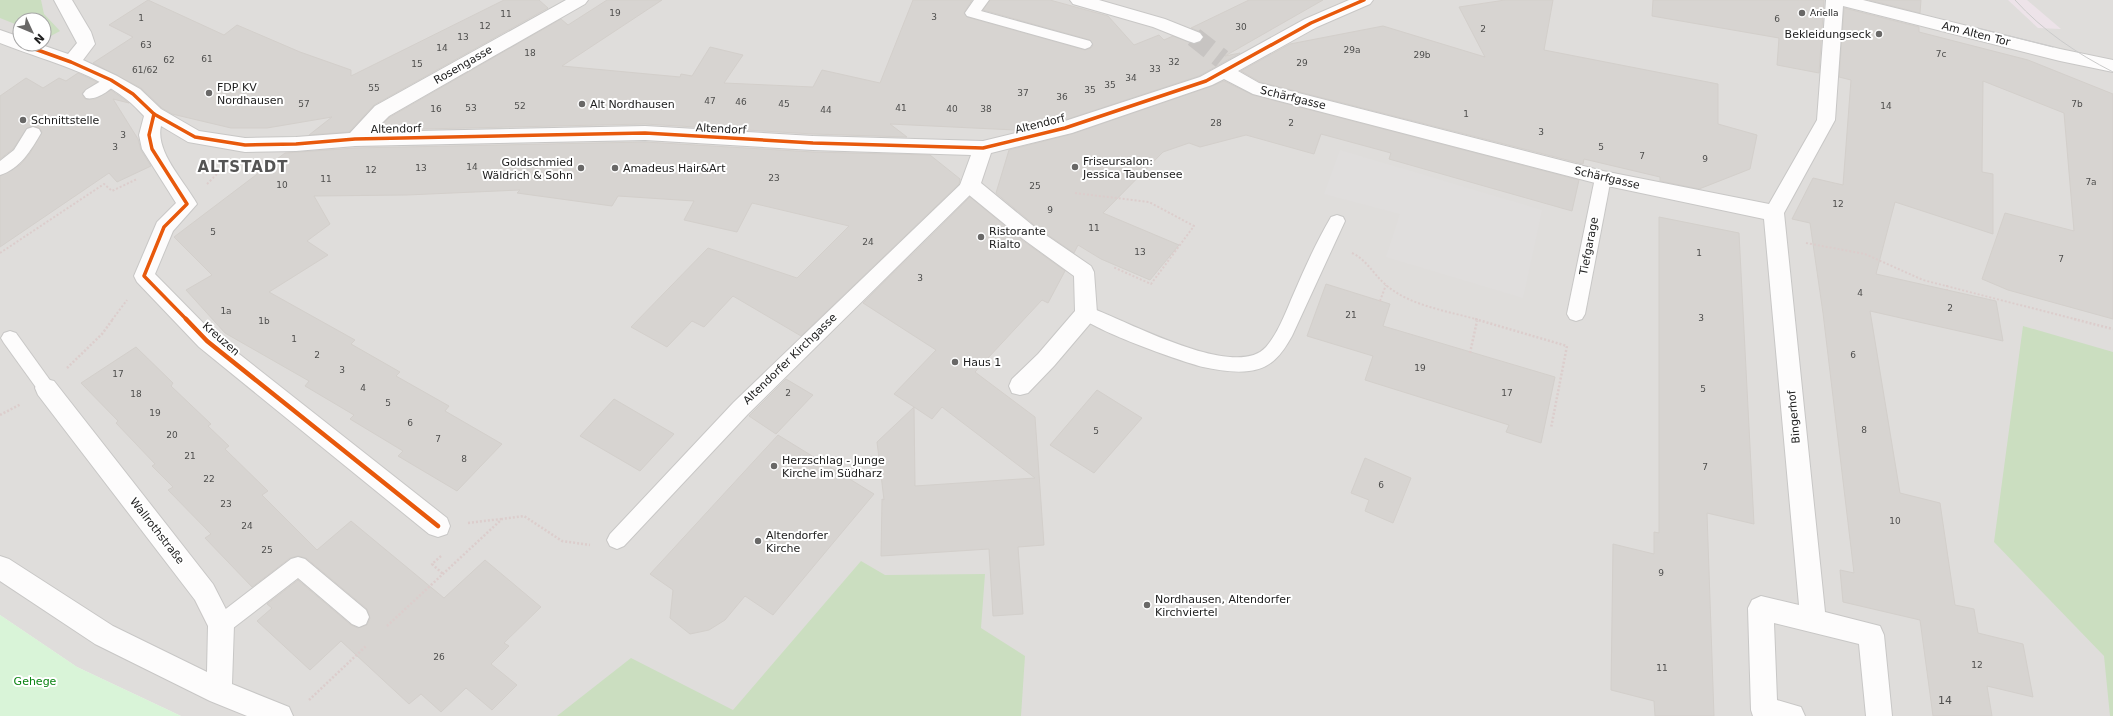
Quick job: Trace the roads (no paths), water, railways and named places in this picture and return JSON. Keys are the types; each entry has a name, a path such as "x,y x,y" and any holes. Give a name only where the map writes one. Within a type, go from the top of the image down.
{"street":[{"path":"63,0 68,12 84,35 86,44 71,62"},
{"name":"Rosengasse","path":"355,139 382,111 579,0"},
{"path":"1079,0 1159,23 1194,37"},
{"name":"Altendorf","path":"43,52 71,62 111,80 133,94 154,114 195,137 245,145 355,139 645,133 813,143 983,148 1065,128 1192,86 1226,66 1311,23 1363,0"},
{"path":"1774,213 1826,120 1835,0"},
{"name":"Am Alten Tor","path":"1840,0 2060,55 2113,66"},
{"name":"Altendorf","path":"0,36 12,41"},
{"name":"Schärfgasse","path":"1226,66 1253,88 1336,108 1603,178 1774,213"},
{"name":"Kreuzen","path":"154,114 149,135 152,149 187,204 164,227 144,276 207,341 438,526"},
{"name":"Altendorfer Kirchgasse","path":"970,184 983,148"},
{"path":"970,184 1030,234 1084,272 1086,313 1046,360 1020,386"},
{"name":"Bingerhof","path":"1774,213 1813,621"},
{"name":"Wallrothstraße","path":"46,388 204,592 221,625 219,692"},
{"path":"0,567 104,635 219,692 280,716"},
{"path":"1792,716 1764,710 1761,608 1871,635 1878,716"}],"lane":[{"path":"982,0 972,13 1085,44"},
{"path":"90,94 111,80"},
{"path":"0,169 20,154 33,133"},
{"name":"Tiefgarage","path":"1576,314 1603,178"},
{"name":"Altendorfer Kirchgasse","path":"617,540 740,408 970,184"},
{"path":"1086,313 1144,339 1208,362 1245,365 1267,356 1283,335 1336,221"},
{"path":"10,338 46,388"},
{"path":"221,625 298,566 359,617"}],"tunnel":[{"path":"1194,37 1222,59"}],"tram line":[{"path":"2015,0 2037,22 2073,49 2113,72"},
{"path":"1977,28 2053,47"}],"place":[{"name":"Ariella","path":"1802,13"},
{"name":"Bekleidungseck","path":"1879,34"},
{"name":"FDP KV Nordhausen","path":"209,93"},
{"name":"Alt Nordhausen","path":"582,104"},
{"name":"Schnittstelle","path":"23,120"},
{"name":"Friseursalon: Jessica Taubensee","path":"1075,167"},
{"name":"Goldschmied Wäldrich & Sohn","path":"581,168"},
{"name":"Amadeus Hair&Art","path":"615,168"},
{"name":"Ristorante Rialto","path":"981,237"},
{"name":"Haus 1","path":"955,362"},
{"name":"Herzschlag - Junge Kirche im Südharz","path":"774,466"},
{"name":"Altendorfer Kirche","path":"758,541"},
{"name":"Nordhausen, Altendorfer Kirchviertel","path":"1147,605"}],"district":[{"name":"ALTSTADT","path":"243,167"}],"park label":[{"name":"Gehege","path":"35,681"}]}
